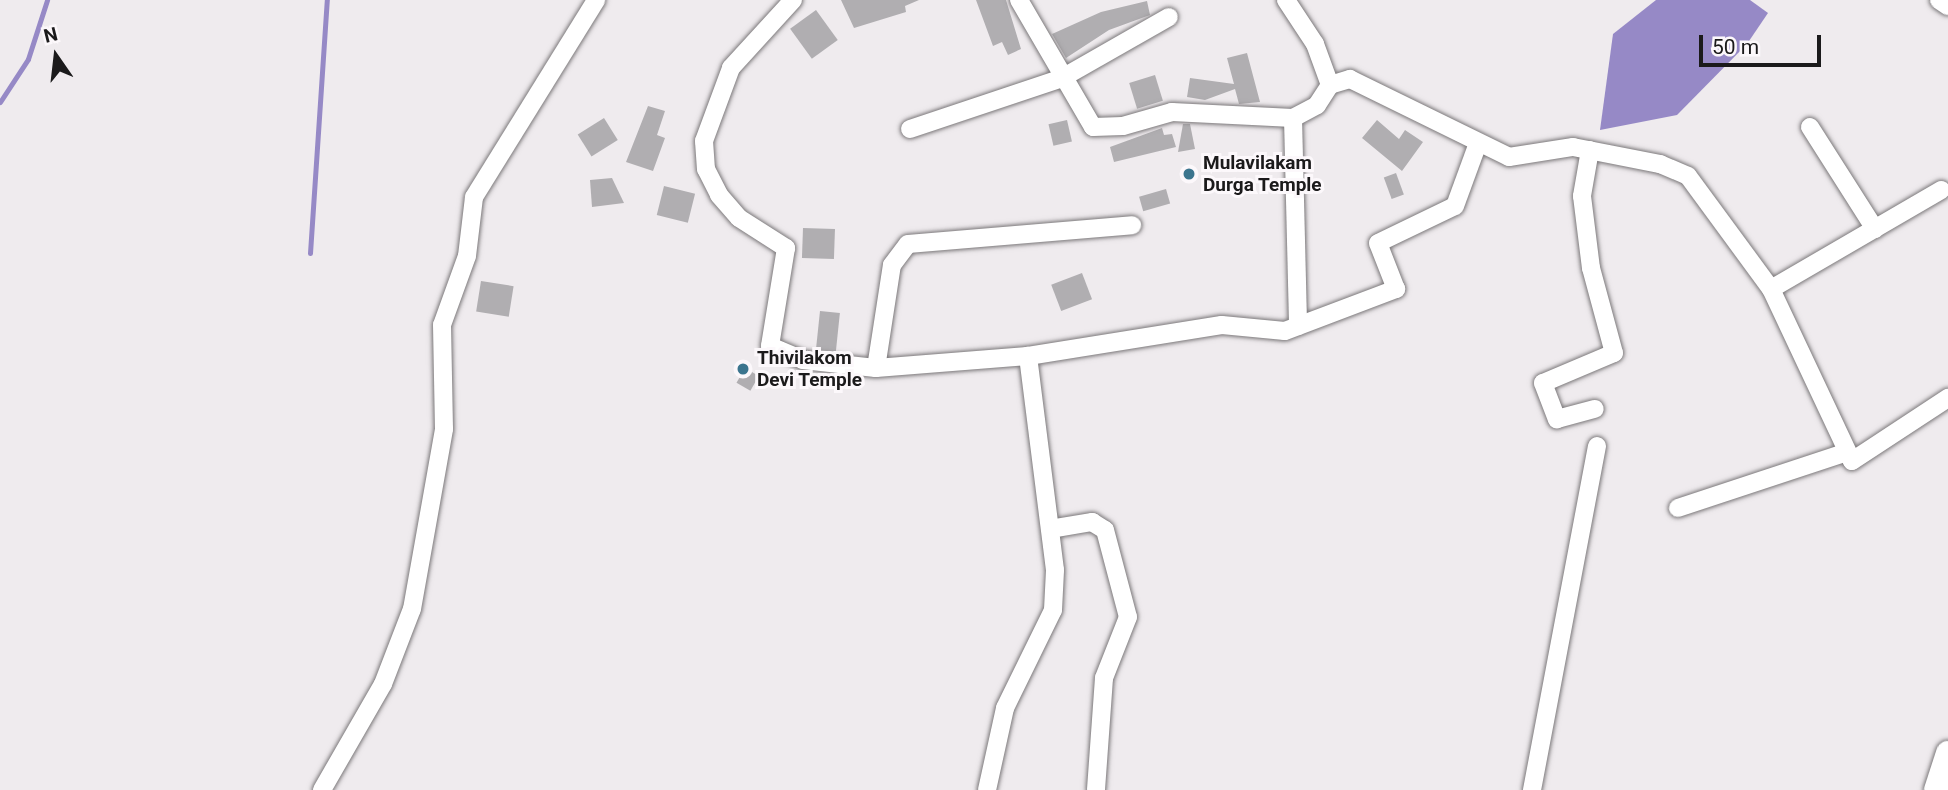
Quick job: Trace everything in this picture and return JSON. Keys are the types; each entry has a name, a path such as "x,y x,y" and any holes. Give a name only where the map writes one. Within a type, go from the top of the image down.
{"street":[{"path":"322,790 383,684 412,609 444,429 442,324 467,256 474,197 596,0"},
{"path":"793,0 731,68 705,141 706,169 739,218 786,248 770,346 803,360 876,368 1028,356 1222,325 1285,331 1396,289 1378,243 1455,206 1477,146"},
{"path":"1019,0 1062,78 1093,127 1172,112 1293,118 1317,105 1330,85 1350,79 1443,120 1477,146 1509,157 1590,150 1688,176 1771,289 1844,453 1852,461 1861,458 1948,398"},
{"path":"1286,0 1315,44 1330,85"},
{"path":"1939,0 1948,6"},
{"path":"910,129 1062,78 1169,17"},
{"path":"1293,118 1298,326"},
{"path":"1810,127 1875,229"},
{"path":"1590,150 1582,196 1591,268 1614,353 1543,383 1557,419 1595,409"},
{"path":"1771,289 1941,190"},
{"path":"876,368 892,265 908,244 1132,225"},
{"path":"987,790 1005,708 1053,610 1050,529 1028,356"},
{"path":"1532,790 1598,446"},
{"path":"1678,508 1844,453"},
{"path":"1050,529 1092,522 1105,530 1128,617 1104,678 1096,790"},
{"path":"1936,790 1948,753"}],"shaded area":[{"path":"1656,0 1750,0 1768,13 1747,44 1677,115 1600,130 1613,34"}],"building":[{"path":"841,0 919,0 905,6 906,12 854,28"},
{"path":"976,0 1006,0 1021,49 1008,55 1002,42 993,46"},
{"path":"1147,1 1150,15 1109,30 1066,58 1052,34 1101,12"},
{"path":"816,10 838,40 812,59 790,29"},
{"path":"1247,53 1260,102 1239,104 1235,89 1205,100 1187,97 1190,78 1234,84 1227,58"},
{"path":"1155,75 1163,101 1137,109 1129,83"},
{"path":"648,106 665,111 657,135 665,138 653,171 626,162"},
{"path":"604,118 618,140 591,156 578,134"},
{"path":"1067,120 1072,141 1053,146 1048,124"},
{"path":"1377,120 1399,139 1405,130 1423,142 1402,171 1362,138"},
{"path":"1183,124 1190,124 1195,149 1178,152"},
{"path":"1162,128 1164,135 1172,134 1176,147 1114,162 1110,147"},
{"path":"1396,173 1404,195 1392,199 1384,177"},
{"path":"612,178 624,203 592,207 590,180"},
{"path":"664,186 695,194 688,223 657,215"},
{"path":"1166,189 1170,203 1143,211 1139,197"},
{"path":"803,228 835,229 834,259 802,258"},
{"path":"1082,273 1092,299 1061,311 1051,285"},
{"path":"481,281 514,286 509,317 476,312"},
{"path":"820,311 840,313 836,352 816,350"},
{"path":"745,368 759,376 750,391 736,383"}],"waterway":[{"path":"0,102 28,59 47,0"},
{"path":"310,253 327,0"}],"place":[{"name":"Mulavilakam Durga Temple","path":"1189,174"},
{"name":"Thivilakom Devi Temple","path":"743,369"}]}
